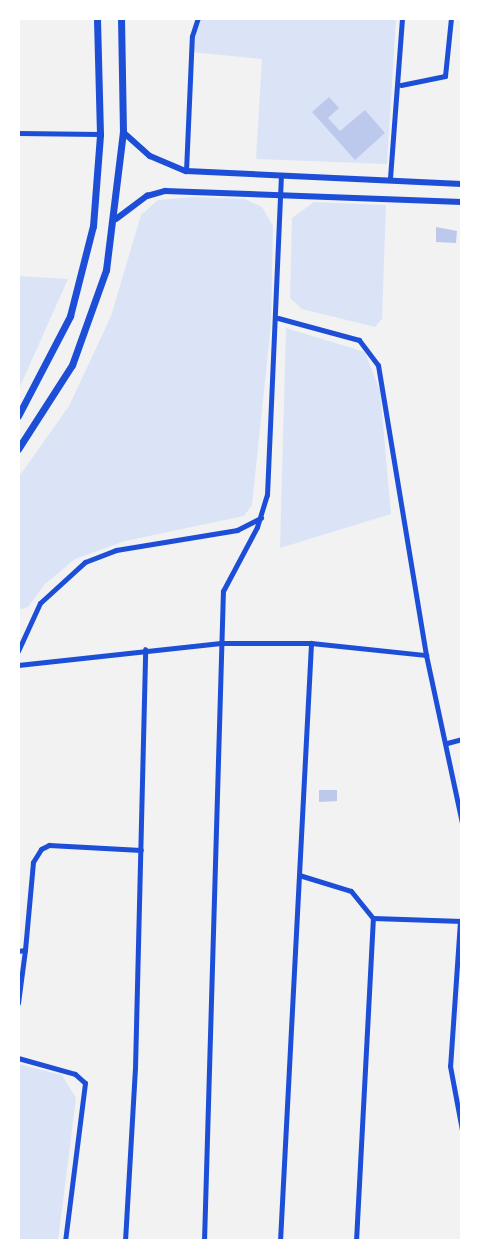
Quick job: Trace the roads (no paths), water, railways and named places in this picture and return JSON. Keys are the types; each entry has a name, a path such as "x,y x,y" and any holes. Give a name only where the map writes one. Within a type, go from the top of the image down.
{"main road":[{"path":"18,416 70,316 93,226 100,134 97,18"},
{"path":"18,449 51,405 90,325 116,219 123,132 121,18"}],"street":[{"path":"186,171 192,36 198,18"},
{"path":"390,178 401,85 402,18"},
{"path":"401,85 446,76 451,18"},
{"path":"123,132 150,156 186,171 390,178 462,184"},
{"path":"18,133 100,134"},
{"path":"204,1241 221,642 225,585 261,518 271,467 278,318 281,176"},
{"path":"116,219 147,196 165,191 462,202"},
{"path":"278,318 359,340 378,365 426,655 459,794 462,823"},
{"path":"18,651 40,603 85,562 116,550 237,530 261,518"},
{"path":"18,665 221,642 311,643 426,655"},
{"path":"280,1241 311,643"},
{"path":"124,1241 141,850 146,649"},
{"path":"447,743 462,740"},
{"path":"18,1003 21,950 33,862 41,849 49,844 141,850"},
{"path":"299,875 351,891 373,918 356,1241"},
{"path":"373,918 461,921 450,1065 462,1131"},
{"path":"18,1058 75,1074 85,1083 65,1241"}]}
